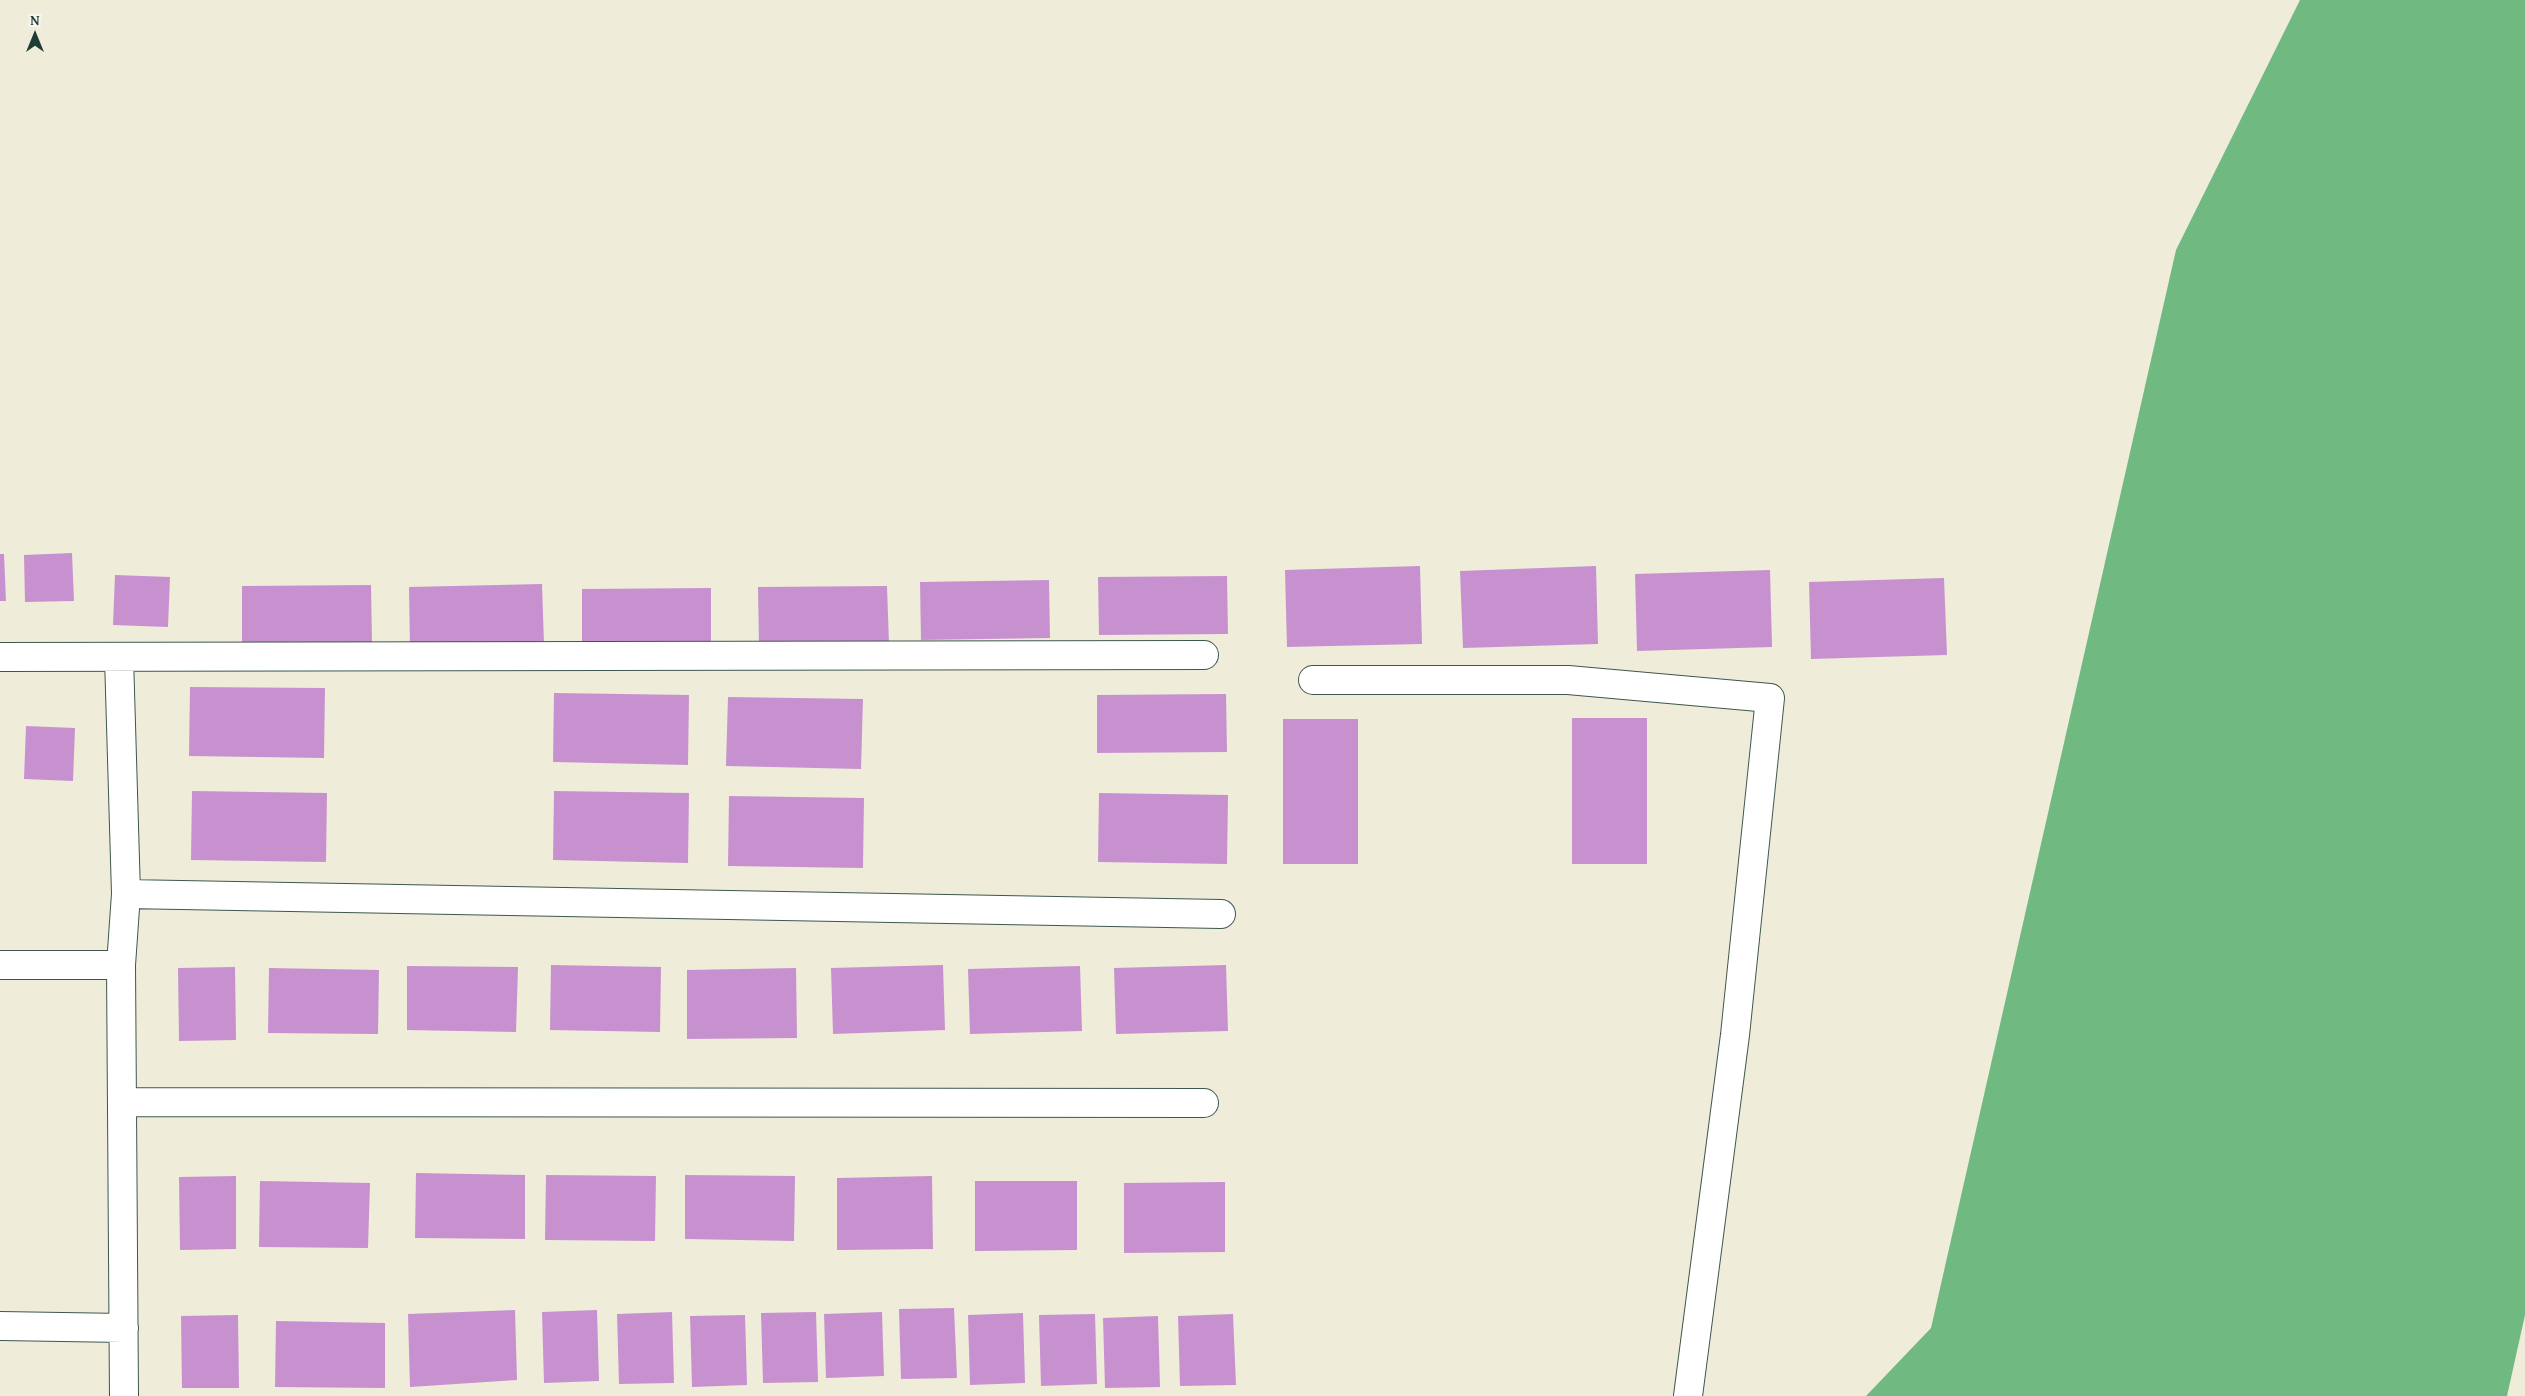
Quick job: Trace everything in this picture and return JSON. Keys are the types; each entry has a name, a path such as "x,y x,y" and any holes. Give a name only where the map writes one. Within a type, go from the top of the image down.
{"street":[{"path":"0,657 1204,655"},
{"path":"119,657 126,894 121,965 124,1396"},
{"path":"1313,680 1568,680 1770,698 1735,1035 1688,1396"},
{"path":"126,894 1221,914"},
{"path":"0,965 121,965"},
{"path":"122,1102 1204,1103"},
{"path":"0,1326 124,1328"}],"green space":[{"path":"2300,0 2525,0 2525,1315 2507,1396 1866,1396 1931,1328 2176,250"}],"building":[{"path":"72,553 74,601 25,602 24,555"},
{"path":"0,554 4,554 6,601 0,601"},
{"path":"1420,566 1422,644 1287,647 1285,570"},
{"path":"1596,566 1598,644 1463,648 1460,571"},
{"path":"1770,570 1772,647 1637,651 1635,574"},
{"path":"115,575 170,577 168,627 113,625"},
{"path":"1227,576 1228,634 1099,635 1098,577"},
{"path":"1944,578 1947,655 1811,659 1809,582"},
{"path":"1049,580 1050,638 921,640 920,582"},
{"path":"542,584 544,644 410,647 409,587"},
{"path":"371,585 372,643 242,644 242,586"},
{"path":"887,586 889,644 759,645 758,587"},
{"path":"711,588 711,646 582,647 582,589"},
{"path":"190,687 325,688 324,758 189,756"},
{"path":"554,693 689,695 688,765 553,762"},
{"path":"1226,694 1227,752 1097,753 1097,695"},
{"path":"728,697 863,699 861,769 726,766"},
{"path":"1572,718 1647,718 1647,864 1572,864"},
{"path":"1283,719 1358,719 1358,864 1283,864"},
{"path":"26,726 75,728 73,781 24,779"},
{"path":"192,791 327,793 326,862 191,860"},
{"path":"554,791 689,793 688,863 553,860"},
{"path":"1099,793 1228,795 1227,864 1098,862"},
{"path":"729,796 864,798 863,868 728,866"},
{"path":"551,965 661,967 660,1032 550,1030"},
{"path":"943,965 945,1030 833,1034 831,968"},
{"path":"1226,965 1228,1031 1116,1034 1114,968"},
{"path":"407,966 518,967 516,1032 407,1030"},
{"path":"1080,966 1082,1031 970,1034 968,969"},
{"path":"235,967 236,1040 179,1041 178,968"},
{"path":"269,968 379,970 378,1034 268,1033"},
{"path":"796,968 797,1038 687,1039 687,970"},
{"path":"416,1173 525,1175 525,1239 415,1238"},
{"path":"546,1175 656,1176 655,1241 545,1240"},
{"path":"685,1175 795,1176 794,1241 685,1239"},
{"path":"236,1176 236,1249 180,1250 179,1177"},
{"path":"932,1176 933,1249 837,1250 837,1178"},
{"path":"260,1181 370,1183 368,1248 259,1247"},
{"path":"975,1181 1077,1181 1077,1250 975,1251"},
{"path":"1225,1182 1225,1252 1124,1253 1124,1183"},
{"path":"954,1308 957,1378 901,1379 899,1309"},
{"path":"515,1310 517,1380 410,1387 408,1314"},
{"path":"597,1310 599,1381 544,1383 542,1312"},
{"path":"672,1312 674,1383 619,1384 617,1314"},
{"path":"816,1312 818,1382 763,1383 761,1313"},
{"path":"882,1312 884,1376 826,1378 824,1314"},
{"path":"1023,1313 1025,1383 970,1385 968,1315"},
{"path":"1095,1314 1097,1384 1041,1386 1039,1315"},
{"path":"1233,1314 1236,1385 1180,1386 1178,1316"},
{"path":"238,1315 239,1388 182,1388 181,1316"},
{"path":"745,1315 747,1385 692,1387 690,1316"},
{"path":"1158,1316 1160,1387 1105,1388 1103,1318"},
{"path":"276,1321 385,1323 385,1388 275,1387"}]}
